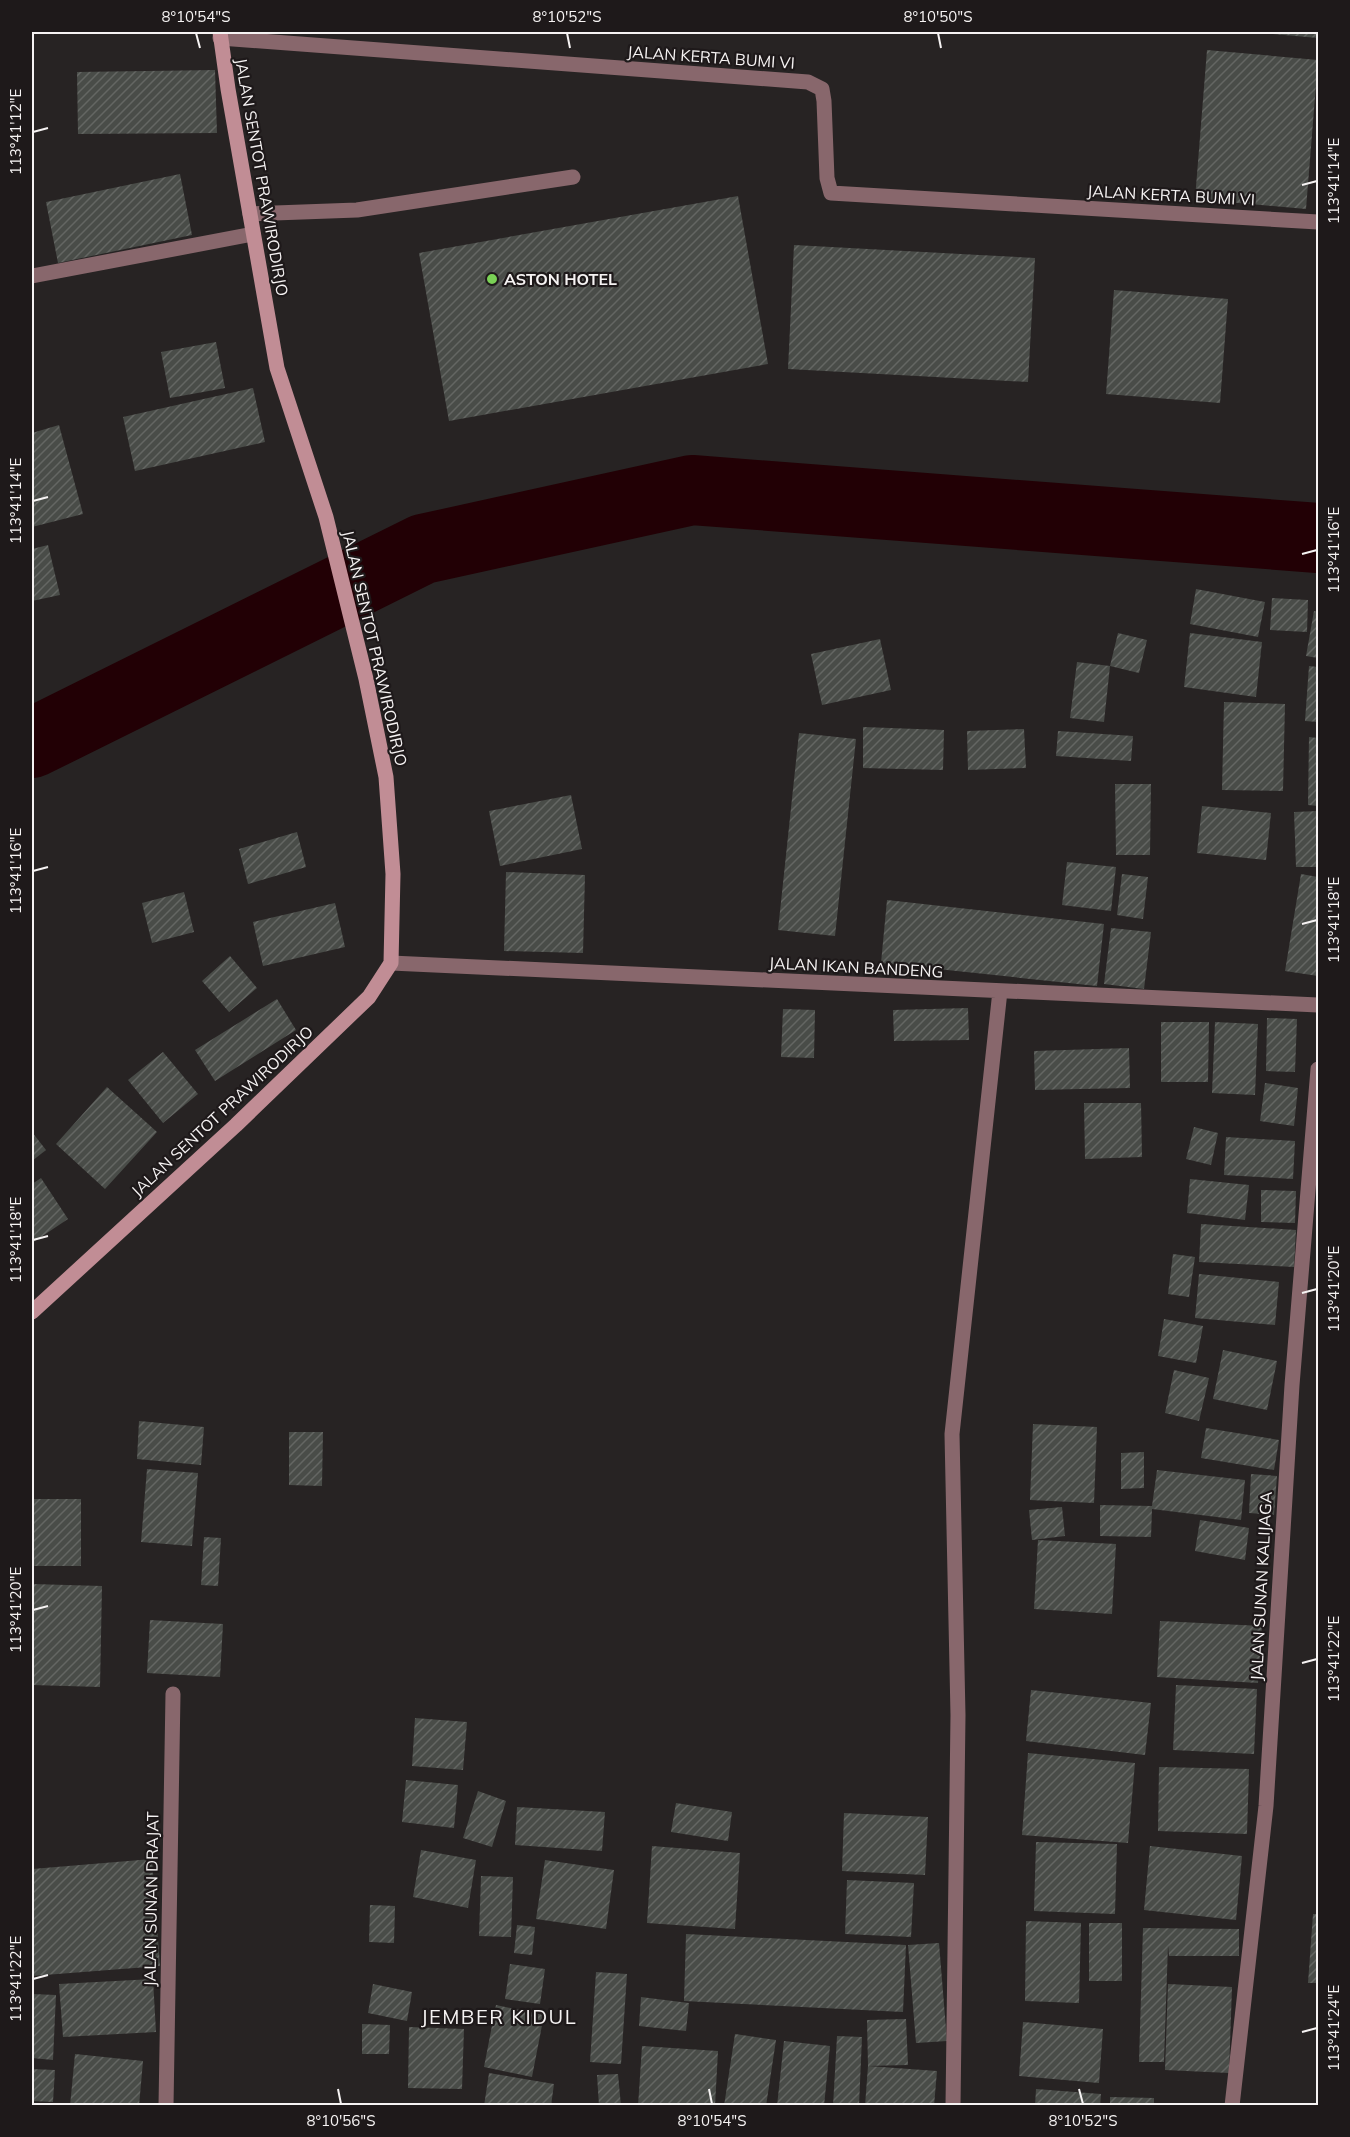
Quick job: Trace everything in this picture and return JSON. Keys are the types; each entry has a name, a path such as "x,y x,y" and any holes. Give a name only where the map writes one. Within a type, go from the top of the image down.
{"street":[{"name":"JALAN SENTOT PRAWIRODIRJO","path":"32,1312 236,1125 369,997 392,963 393,874 386,777 366,679 326,517 277,368 220,35"},
{"name":"JALAN KERTA BUMI VI","path":"220,35 808,82 822,89 827,178 831,193 1318,222"},
{"path":"250,214 357,210 573,177"},
{"path":"32,276 253,234"},
{"name":"JALAN IKAN BANDENG","path":"392,963 1318,1005"},
{"path":"953,2106 957,1715 952,1434 1000,991"},
{"name":"JALAN SUNAN KALIJAGA","path":"1232,2106 1266,1806 1291,1397 1318,1069"},
{"name":"JALAN SUNAN DRAJAT","path":"166,2106 172,1694"}],"building":[{"path":"1318,32 1318,38 1262,33"},
{"path":"1207,50 1318,60 1306,209 1195,199"},
{"path":"215,70 217,133 78,134 77,72"},
{"path":"180,174 192,235 58,263 46,202"},
{"path":"738,196 768,364 449,421 419,253"},
{"path":"794,245 1035,258 1028,382 788,369"},
{"path":"1114,290 1228,299 1220,403 1106,394"},
{"path":"216,342 225,388 170,398 161,352"},
{"path":"253,388 265,442 135,471 123,417"},
{"path":"59,425 83,514 32,527 32,433"},
{"path":"48,545 60,595 32,601 32,549"},
{"path":"1196,589 1265,602 1258,637 1190,624"},
{"path":"1272,598 1308,600 1307,632 1270,630"},
{"path":"1314,611 1318,612 1318,658 1306,656"},
{"path":"1118,633 1147,640 1139,673 1110,666"},
{"path":"1190,633 1262,642 1256,697 1184,687"},
{"path":"880,639 891,690 822,705 811,654"},
{"path":"1077,662 1110,666 1104,722 1070,718"},
{"path":"1309,666 1318,667 1318,722 1305,721"},
{"path":"1224,702 1285,704 1283,791 1222,790"},
{"path":"863,727 944,730 943,770 863,768"},
{"path":"1024,729 1026,768 968,770 967,731"},
{"path":"1058,731 1133,736 1131,761 1056,756"},
{"path":"799,733 856,739 835,936 778,930"},
{"path":"1309,737 1318,738 1318,806 1308,805"},
{"path":"1115,784 1151,784 1150,855 1116,855"},
{"path":"571,795 582,849 500,866 489,811"},
{"path":"1202,806 1271,813 1266,860 1197,853"},
{"path":"1318,811 1318,867 1296,867 1294,812"},
{"path":"297,832 306,867 248,884 239,849"},
{"path":"1067,862 1116,867 1111,911 1062,905"},
{"path":"506,872 585,875 583,953 504,951"},
{"path":"1122,874 1148,877 1143,919 1117,915"},
{"path":"1301,874 1318,877 1318,976 1285,971"},
{"path":"184,892 194,932 152,943 142,903"},
{"path":"887,900 1104,924 1097,986 881,963"},
{"path":"335,903 345,947 263,966 253,922"},
{"path":"1111,928 1151,932 1144,989 1104,984"},
{"path":"230,956 257,988 229,1012 202,981"},
{"path":"277,999 296,1030 215,1081 195,1050"},
{"path":"968,1008 969,1040 894,1041 893,1010"},
{"path":"783,1009 815,1010 814,1058 781,1057"},
{"path":"1267,1018 1297,1019 1295,1072 1266,1071"},
{"path":"1161,1022 1209,1022 1208,1082 1161,1082"},
{"path":"1215,1022 1258,1024 1255,1095 1212,1093"},
{"path":"1129,1048 1130,1088 1035,1090 1034,1051"},
{"path":"163,1052 198,1094 163,1123 128,1080"},
{"path":"1265,1083 1298,1088 1294,1126 1260,1121"},
{"path":"107,1087 157,1132 105,1189 56,1144"},
{"path":"1084,1103 1141,1103 1142,1157 1085,1159"},
{"path":"1194,1127 1218,1133 1211,1165 1186,1159"},
{"path":"32,1132 46,1150 32,1161"},
{"path":"1226,1137 1295,1141 1293,1179 1224,1175"},
{"path":"41,1178 68,1219 32,1243 32,1184"},
{"path":"1190,1179 1249,1185 1245,1220 1187,1213"},
{"path":"1261,1190 1296,1191 1295,1223 1261,1222"},
{"path":"1201,1224 1296,1230 1294,1267 1199,1262"},
{"path":"1173,1254 1195,1257 1189,1297 1168,1294"},
{"path":"1199,1274 1279,1282 1275,1325 1195,1318"},
{"path":"1164,1319 1203,1326 1196,1363 1158,1356"},
{"path":"1223,1350 1277,1361 1267,1410 1213,1399"},
{"path":"1174,1370 1209,1378 1199,1421 1165,1413"},
{"path":"139,1421 204,1427 201,1465 137,1459"},
{"path":"1033,1424 1097,1427 1094,1503 1030,1500"},
{"path":"1206,1428 1279,1440 1274,1470 1201,1458"},
{"path":"289,1432 323,1432 322,1486 289,1485"},
{"path":"1144,1452 1144,1488 1121,1489 1121,1453"},
{"path":"147,1469 198,1473 192,1546 141,1542"},
{"path":"1157,1470 1245,1480 1241,1520 1152,1509 1151,1537 1100,1536 1100,1505 1152,1506"},
{"path":"1251,1474 1277,1476 1274,1515 1249,1513"},
{"path":"32,1499 81,1499 81,1566 32,1566"},
{"path":"1062,1507 1065,1536 1032,1540 1029,1510"},
{"path":"1200,1520 1249,1528 1245,1560 1195,1551"},
{"path":"204,1537 221,1538 218,1586 201,1585"},
{"path":"1038,1540 1116,1544 1112,1614 1034,1609"},
{"path":"32,1584 102,1586 100,1687 32,1685"},
{"path":"150,1620 223,1624 220,1677 147,1673"},
{"path":"1160,1621 1262,1626 1258,1683 1157,1677"},
{"path":"1176,1685 1257,1689 1254,1754 1173,1750"},
{"path":"1031,1690 1151,1703 1145,1755 1026,1741"},
{"path":"415,1718 467,1722 463,1770 412,1766"},
{"path":"1028,1753 1135,1763 1128,1843 1022,1835"},
{"path":"1159,1767 1249,1769 1247,1834 1158,1831"},
{"path":"406,1780 458,1785 454,1828 402,1822"},
{"path":"478,1791 506,1801 492,1847 463,1838"},
{"path":"676,1803 732,1812 728,1841 671,1832"},
{"path":"517,1807 605,1812 602,1851 515,1845"},
{"path":"844,1813 928,1817 925,1875 842,1871"},
{"path":"1036,1842 1117,1844 1115,1914 1034,1911"},
{"path":"652,1846 740,1853 735,1929 647,1923"},
{"path":"1150,1846 1242,1856 1236,1920 1144,1910"},
{"path":"421,1850 476,1860 468,1908 413,1897"},
{"path":"152,1859 160,1966 32,1976 32,1869"},
{"path":"545,1860 614,1870 606,1929 536,1919"},
{"path":"481,1876 513,1877 511,1937 479,1936"},
{"path":"847,1880 914,1883 911,1937 845,1934"},
{"path":"370,1905 395,1906 394,1943 369,1942"},
{"path":"1313,1914 1318,1914 1318,1983 1308,1983"},
{"path":"1026,1921 1081,1923 1079,2003 1025,2001"},
{"path":"1089,1923 1122,1923 1122,1981 1089,1981"},
{"path":"517,1925 535,1927 532,1955 514,1953"},
{"path":"1143,1928 1239,1929 1239,1956 1169,1956 1168,1945 1164,2062 1139,2062"},
{"path":"686,1934 906,1945 903,2012 684,2001"},
{"path":"939,1943 947,2041 916,2043 908,1945"},
{"path":"510,1964 545,1969 540,2004 505,1999"},
{"path":"596,1972 627,1974 621,2064 590,2062"},
{"path":"153,1979 156,2032 63,2037 59,1984"},
{"path":"373,1984 412,1992 407,2021 368,2013"},
{"path":"1168,1984 1232,1987 1229,2073 1165,2070"},
{"path":"32,1994 56,1995 53,2060 32,2058"},
{"path":"641,1997 689,2003 686,2031 639,2026"},
{"path":"496,2005 544,2015 532,2077 484,2067"},
{"path":"906,2019 908,2065 868,2066 867,2020"},
{"path":"1023,2022 1103,2029 1099,2083 1019,2076"},
{"path":"362,2024 390,2025 389,2054 362,2054"},
{"path":"409,2027 464,2029 462,2089 408,2088"},
{"path":"735,2034 776,2040 766,2106 724,2106"},
{"path":"837,2036 862,2037 859,2106 833,2106"},
{"path":"784,2041 830,2046 824,2106 777,2106"},
{"path":"642,2046 718,2051 715,2106 638,2106"},
{"path":"75,2054 143,2061 139,2106 70,2106"},
{"path":"868,2066 937,2071 934,2106 865,2106"},
{"path":"32,2069 55,2070 53,2102 32,2101"},
{"path":"489,2073 554,2084 551,2106 484,2106"},
{"path":"618,2074 621,2106 599,2106 597,2075"},
{"path":"1036,2089 1101,2094 1100,2106 1035,2106"},
{"path":"1110,2097 1154,2098 1154,2106 1110,2106"}],"waterway":[{"path":"32,743 423,549 692,490 1318,538"}],"place":[{"name":"ASTON HOTEL","path":"492,279"}],"district":[{"name":"JEMBER KIDUL","path":"499,2016"}]}
